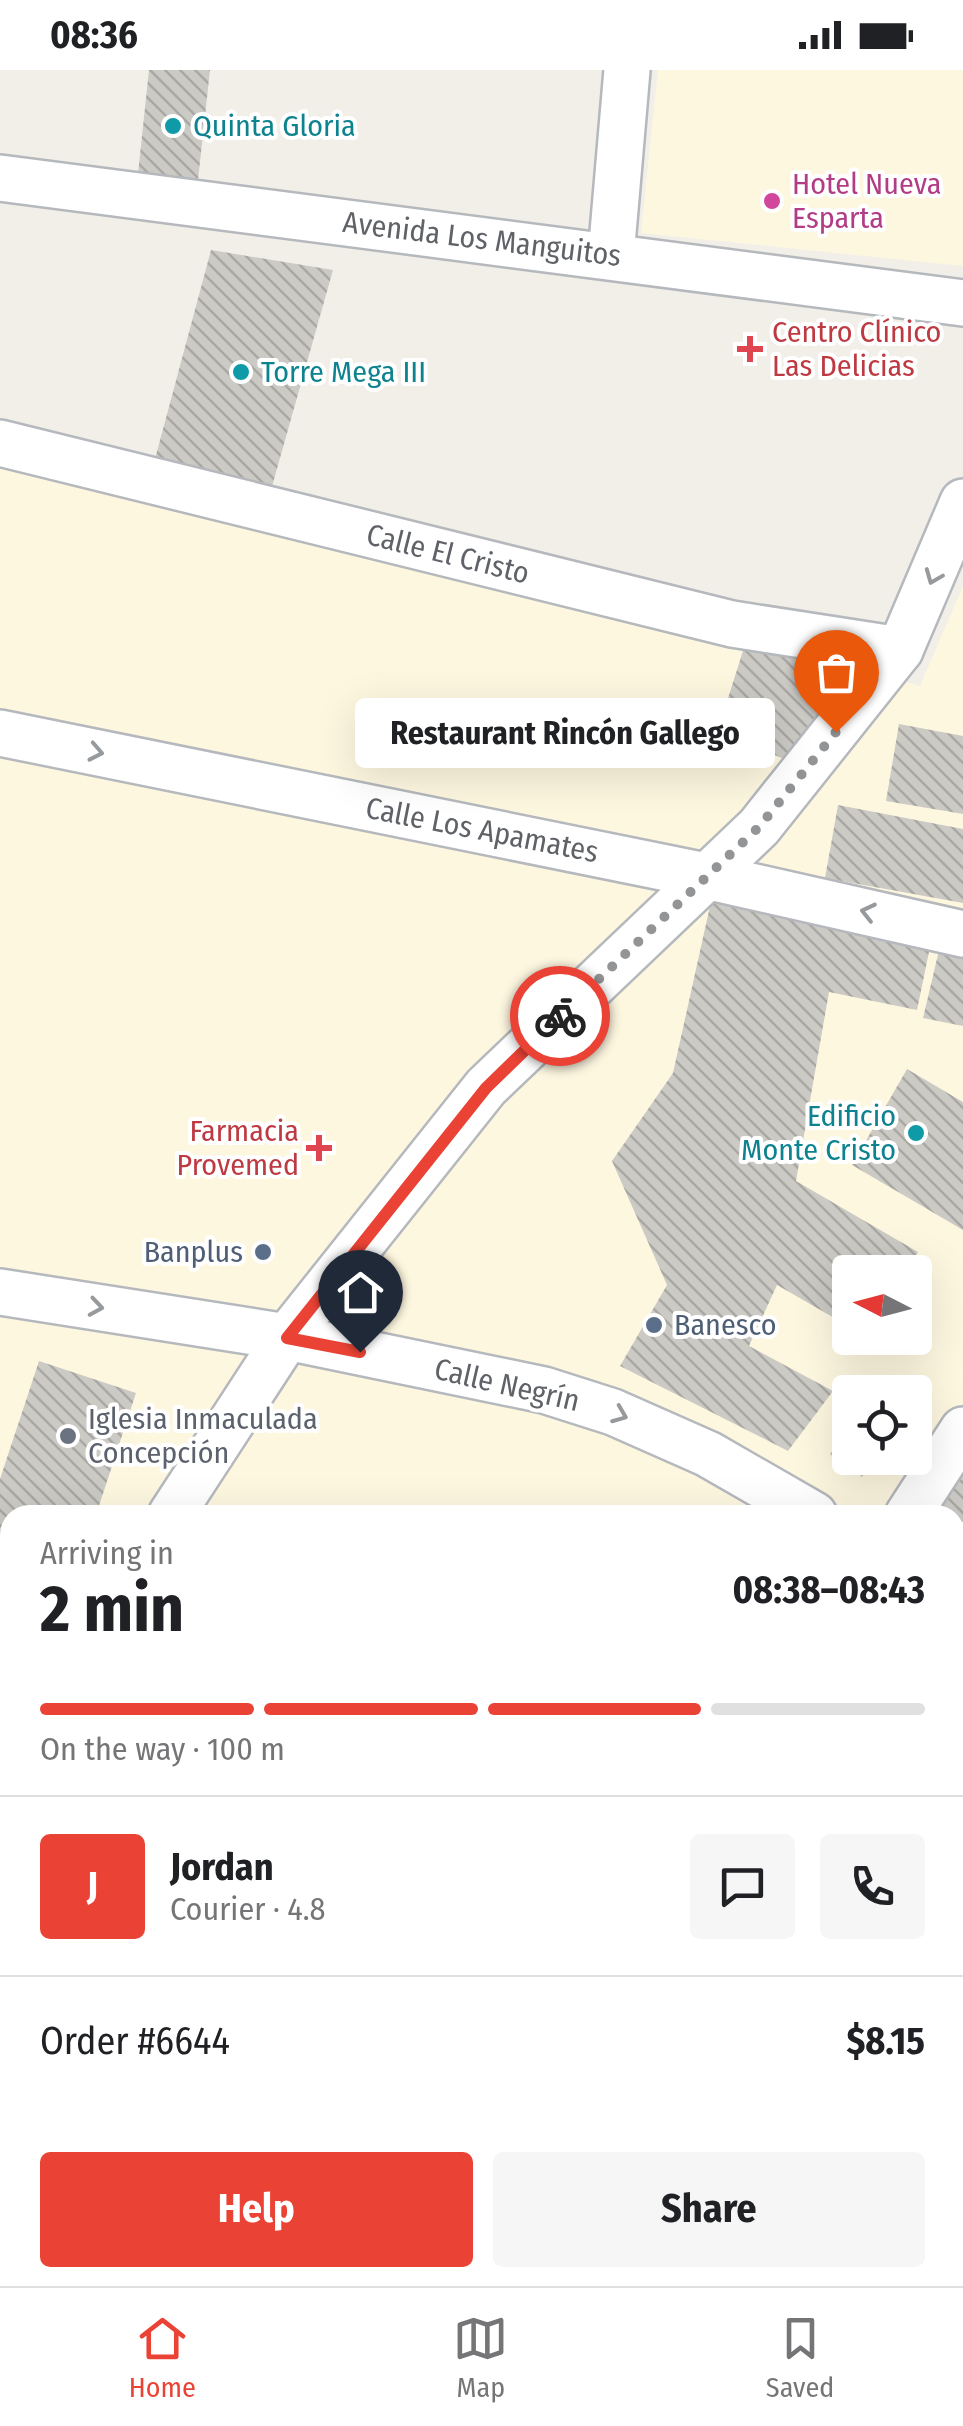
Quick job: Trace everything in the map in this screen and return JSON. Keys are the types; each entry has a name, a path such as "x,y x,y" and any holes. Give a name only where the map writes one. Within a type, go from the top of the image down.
{"street":[{"path":"611,256 627,70"},
{"name":"Avenida Los Manguitos","path":"0,178 963,303"},
{"name":"Calle El Cristo","path":"0,444 732,624 900,650"},
{"path":"178,1505 287,1338 486,1088 782,801 900,650 963,502"},
{"name":"Calle Los Apamates","path":"0,733 706,876 963,934"},
{"name":"Calle Negrín","path":"0,1292 287,1338 544,1390 614,1412 708,1454 797,1505"},
{"path":"914,1505 963,1430"}],"shaded area":[{"path":"658,70 963,70 963,266 641,233"},
{"path":"0,460 526,598 533,580 920,686 963,586 963,1505 0,1505"}],"building":[{"name":"Quinta Gloria","path":"149,70 210,70 197,189 137,183"},
{"name":"Torre Mega III","path":"211,250 333,270 269,497 151,474"},
{"path":"747,638 876,660 802,767 718,730"},
{"path":"899,724 963,736 963,814 886,801"},
{"path":"838,805 963,829 963,903 825,878"},
{"path":"712,897 930,947 917,1010 829,992 796,1181 918,1252 832,1255 832,1317 777,1285 749,1346 832,1390 788,1451 620,1366 667,1285 612,1161 673,1073"},
{"path":"940,946 963,953 963,1026 923,1018"},
{"name":"Edificio Monte Cristo","path":"907,1069 963,1102 963,1230 852,1165"},
{"name":"Iglesia Inmaculada Concepción","path":"39,1361 136,1393 99,1505 0,1505 0,1479"},
{"path":"963,1470 963,1505 939,1505"}],"way so far":[{"path":"560,1016 759,827 836,732"}],"place":[{"name":"Quinta Gloria","path":"173,126"},
{"name":"Hotel Nueva Esparta","path":"772,201"},
{"name":"Centro Clínico Las Delicias","path":"750,349"},
{"name":"Torre Mega III","path":"241,372"},
{"name":"Restaurant Rincón Gallego","path":"836,732"},
{"name":"Edificio Monte Cristo","path":"916,1133"},
{"name":"Farmacia Provemed","path":"319,1148"},
{"name":"Banplus","path":"263,1252"},
{"name":"Banesco","path":"654,1325"},
{"name":"Iglesia Inmaculada Concepción","path":"68,1436"}],"route":[{"path":"360,1352 287,1338 486,1088 560,1016"}]}
